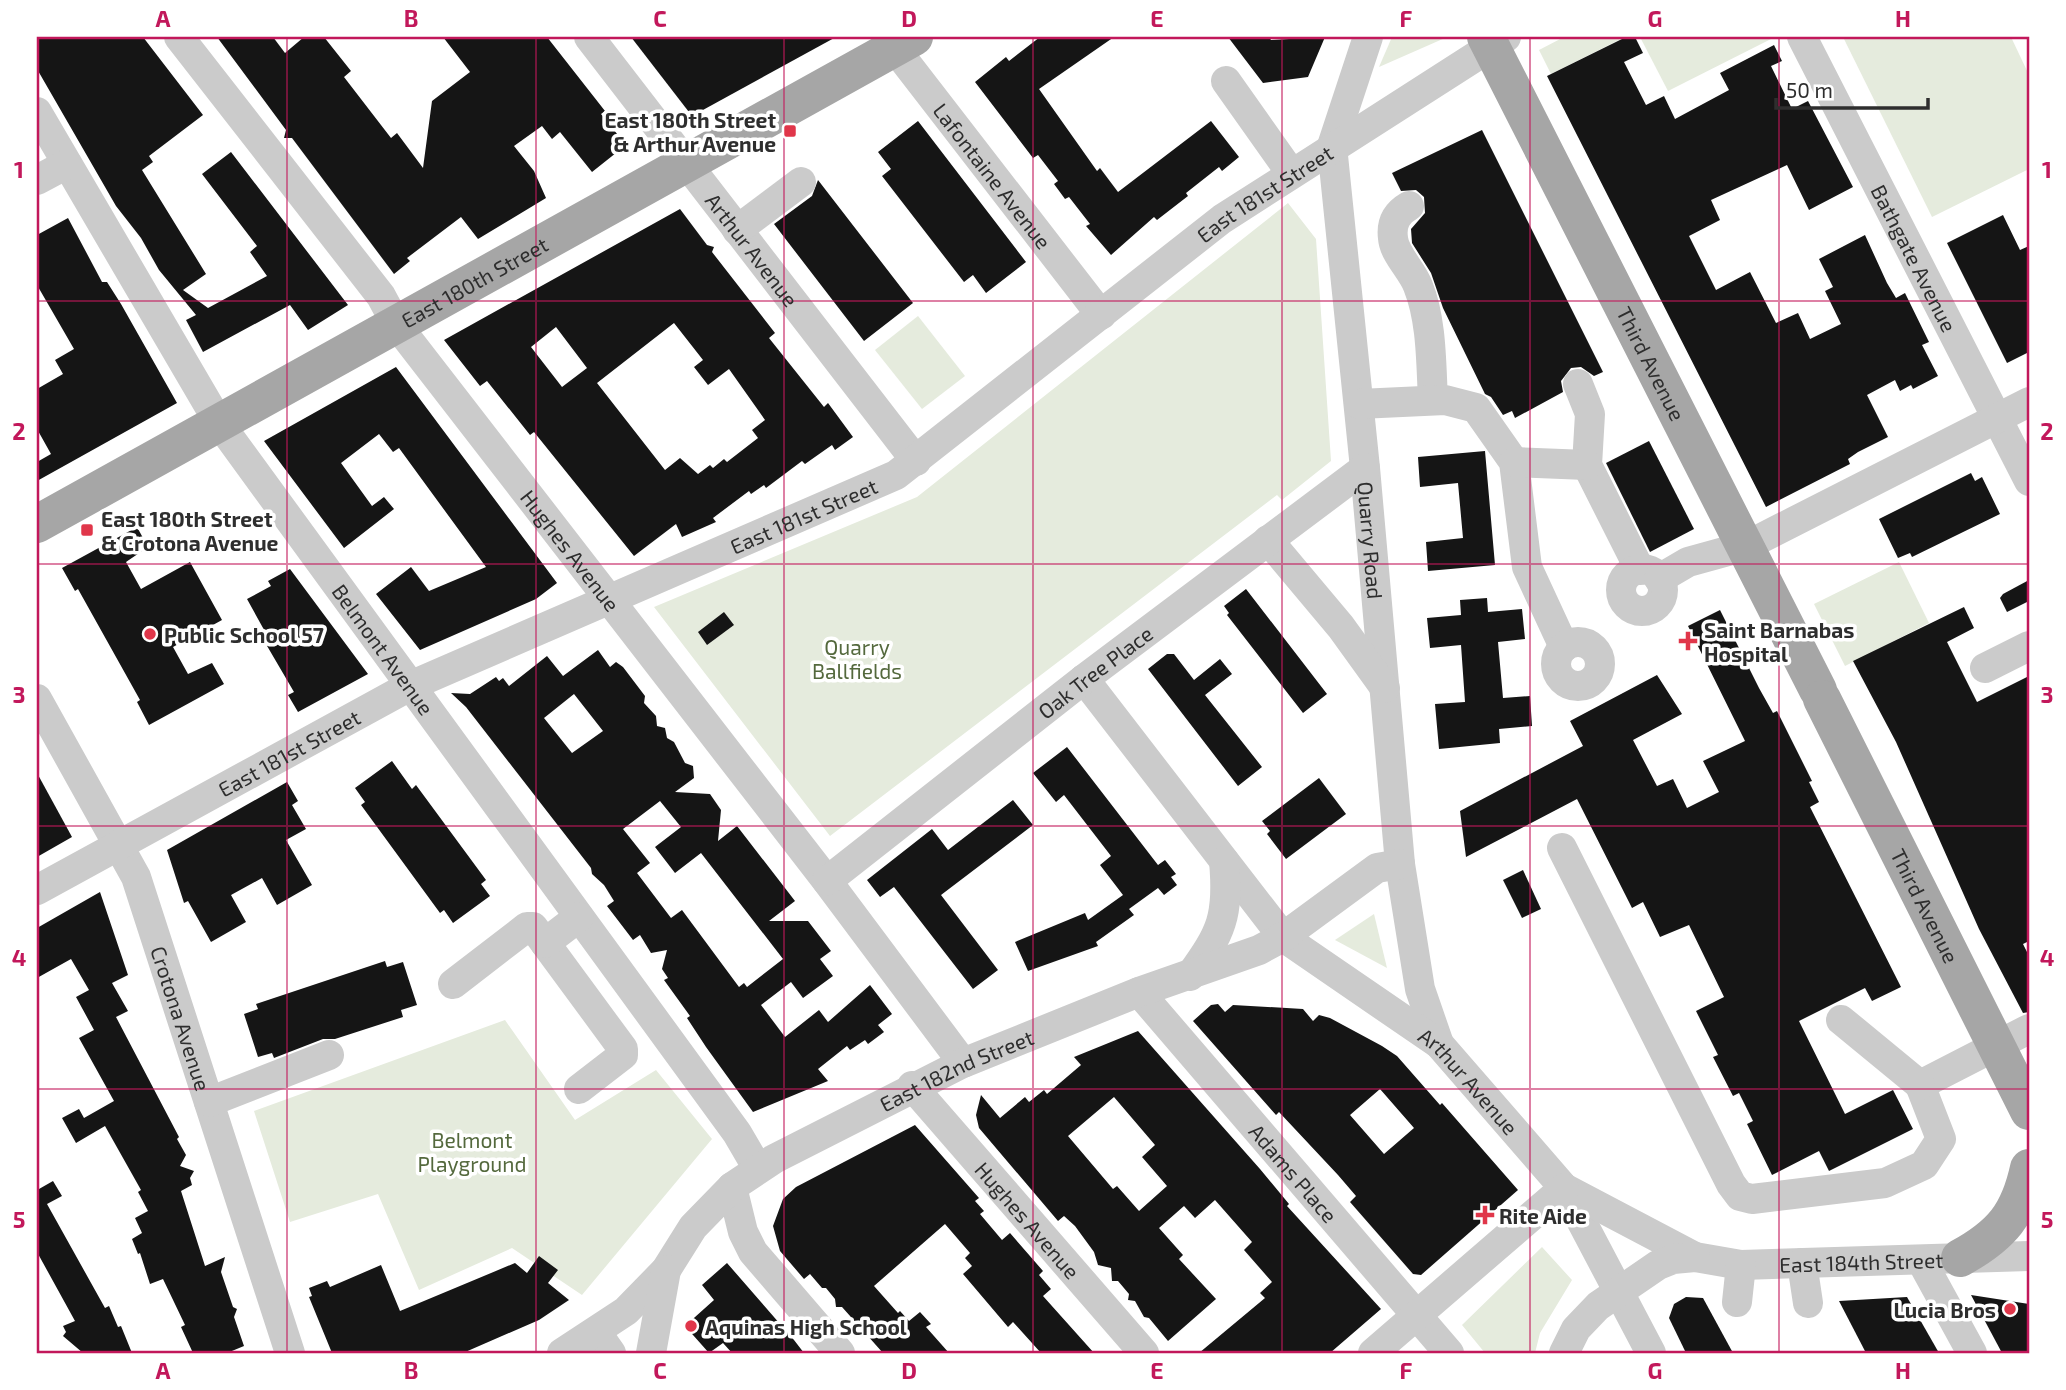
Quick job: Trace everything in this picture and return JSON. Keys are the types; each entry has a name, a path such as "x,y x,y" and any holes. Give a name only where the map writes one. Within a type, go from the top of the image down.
{"main road":[{"name":"Third Avenue","path":"1494,39 2029,1111"},
{"name":"East 180th Street","path":"37,524 686,164 898,40"},
{"path":"1960,1258 2000,1231 2023,1197 2029,1168"}],"street":[{"name":"Hughes Avenue","path":"179,37 381,296 396,324 827,881 963,1063"},
{"name":"Arthur Avenue","path":"589,37 916,461"},
{"name":"Quarry Road","path":"1368,37 1332,146 1359,404 1400,864 1420,989 1439,1044"},
{"name":"Bathgate Avenue","path":"1802,37 2029,481"},
{"name":"East 181st Street","path":"37,890 410,686 608,599 873,488 916,461 1222,219 1494,39"},
{"name":"Lafontaine Avenue","path":"898,40 1101,315"},
{"path":"1226,81 1291,173"},
{"name":"Belmont Avenue","path":"37,112 219,423 737,1133 758,1169"},
{"path":"37,180 67,164"},
{"path":"737,230 801,182"},
{"path":"1409,206 1399,211 1393,225 1392,241 1418,286 1429,340 1433,400"},
{"path":"1578,384 1590,414 1587,465 1650,574 1746,546 2029,402"},
{"path":"1359,404 1445,400 1476,408 1514,462 1527,567 1564,647"},
{"path":"1514,462 1587,465"},
{"name":"Oak Tree Place","path":"827,881 1084,679 1365,468"},
{"path":"1268,540 1341,627 1385,688"},
{"path":"1985,668 2029,646"},
{"name":"Arthur Avenue","path":"1084,679 1283,937 1439,1044 1564,1188 1651,1353"},
{"name":"Crotona Avenue","path":"37,699 136,877 290,1353"},
{"path":"1562,848 1731,1184 1740,1196 1752,1199 1800,1195 1885,1183 1924,1165 1941,1139 1920,1085 1841,1020"},
{"path":"1190,976 1216,937 1224,916 1227,896 1224,861"},
{"name":"East 182nd Street","path":"562,1353 604,1343 635,1303 666,1270 692,1227 732,1187 758,1169 912,1086 963,1063 1139,992 1190,976 1283,937 1377,868 1400,864"},
{"path":"545,943 579,916"},
{"path":"453,984 527,927 533,928 623,1049 623,1055 579,1089"},
{"name":"Adams Place","path":"1139,992 1449,1353"},
{"path":"623,1049 657,1024"},
{"path":"1920,1085 2029,1029"},
{"path":"208,1102 329,1055"},
{"name":"Hughes Avenue","path":"912,1086 1144,1353"},
{"path":"732,1187 743,1232 753,1252 840,1353"},
{"path":"1373,1353 1564,1188"},
{"name":"East 184th Street","path":"1564,1188 1695,1257"},
{"name":"East 184th Street","path":"1564,1353 1586,1316 1657,1265 1673,1259 1695,1257 1741,1265 2029,1256"},
{"path":"1921,1260 1972,1353"},
{"path":"1802,1263 1808,1303"},
{"path":"1737,1302 1741,1265"},
{"path":"651,1353 666,1270"}],"green space":[{"path":"1392,37 1445,37 1445,38 1379,67"},
{"path":"1564,37 1625,37 1551,74 1539,50"},
{"path":"1640,37 1775,37 1668,91"},
{"path":"1843,37 2011,37 2029,75 2029,169 1932,217"},
{"name":"Quarry Ballfields","path":"1288,203 1316,239 1331,461 1282,500 1277,495 830,836 654,607 917,497"},
{"path":"918,316 965,376 922,409 875,350"},
{"path":"1899,562 1929,623 1845,666 1814,604"},
{"path":"1374,914 1387,968 1335,940"},
{"name":"Belmont Playground","path":"505,1020 575,1120 656,1070 712,1139 582,1295 512,1248 419,1290 378,1194 290,1222 254,1111"},
{"path":"1542,1247 1572,1280 1540,1333 1535,1353 1485,1353 1462,1325"}],"building":[{"path":"37,37 143,37 203,115 149,156 153,162 142,170 206,274 183,290 208,308 267,276 250,252 257,246 202,174 231,152 348,305 308,330 290,305 203,352 186,320 196,315 159,270 141,238 116,206 37,69"},
{"path":"217,37 273,37 285,53 304,37 324,37 351,71 344,77 391,138 397,133 423,168 432,101 470,72 443,37 547,37 605,111 601,114 626,145 592,172 560,132 552,139 542,126 514,146 534,171 546,198 478,239 461,217 407,258 410,261 394,274 292,138 284,138 286,130"},
{"path":"631,37 836,37 692,116"},
{"path":"1040,37 1114,37 1039,89 1097,171 1100,168 1118,192 1211,121 1239,157 1222,171 1219,167 1186,193 1188,196 1157,220 1154,217 1111,255 1086,226 1090,224 1069,197 1065,199 1054,184 1058,181 1038,155 1033,158 975,82 1006,57 1009,61"},
{"path":"1228,37 1269,37 1271,40 1325,37 1308,77 1263,83"},
{"path":"1626,37 1635,37 1643,53 1624,62 1646,105 1664,96 1675,119 1729,90 1720,73 1774,45 1782,61 1771,66 1792,109 1808,101 1853,187 1809,210 1787,165 1711,200 1720,220 1689,236 1716,290 1750,272 1776,323 1798,313 1810,339 1841,324 1825,291 1833,287 1819,259 1865,235 1887,283 1896,298 1905,293 1929,342 1922,345 1938,376 1913,389 1911,385 1900,391 1895,380 1867,395 1888,437 1848,459 1850,464 1766,507 1547,76"},
{"path":"918,121 1026,262 986,293 973,275 964,282 882,176 891,169 878,152"},
{"path":"1482,130 1603,372 1594,376 1581,367 1571,368 1561,381 1563,392 1515,418 1512,411 1503,415 1491,397 1485,394 1443,308 1431,273 1412,243 1411,229 1425,213 1424,197 1416,190 1401,191 1392,173"},
{"path":"818,180 913,303 864,341 774,224 812,196"},
{"path":"680,209 707,245 714,247 712,252 775,333 769,338 824,407 828,403 853,437 835,450 832,445 805,464 802,461 766,488 764,485 751,494 749,491 713,518 716,522 682,537 676,524 634,556 534,432 530,435 487,381 480,386 444,340","holes":["674,323 703,360 694,367 708,385 729,369 765,420 752,430 758,438 727,462 724,459 713,468 710,465 698,474 680,458 665,470 597,383","556,327 587,368 562,387 531,347"]},
{"path":"2003,215 2020,250 2029,246 2029,352 2007,363 1947,243"},
{"path":"68,218 102,282 107,282 121,304 177,403 37,481 37,462 51,454 37,429 37,389 63,374 55,360 74,349 37,285 37,235"},
{"path":"396,367 557,583 536,599 420,650 376,594 411,567 429,591 486,567 399,448 393,452 379,434 341,463 372,506 384,497 394,509 344,548 264,441"},
{"path":"1649,441 1694,529 1650,552 1606,463"},
{"path":"1485,451 1495,565 1428,571 1426,542 1463,538 1458,483 1420,487 1418,457"},
{"path":"1971,473 1975,481 1982,477 2000,514 1912,557 1910,553 1898,558 1879,519"},
{"name":"Public School 57","path":"137,527 148,547 126,562 141,589 190,562 222,620 173,647 188,674 212,663 224,684 149,725 137,702 140,700 78,589 75,591 62,568"},
{"path":"290,569 368,674 298,712 288,695 294,692 263,639 268,637 247,599 271,586 268,581"},
{"path":"2029,580 2029,601 2007,612 2000,598"},
{"path":"1246,589 1327,694 1303,713 1227,615 1229,613 1224,606"},
{"path":"1487,598 1488,612 1522,609 1525,639 1498,642 1503,698 1530,696 1532,726 1499,729 1500,743 1439,749 1435,704 1465,702 1461,645 1430,648 1427,618 1461,615 1460,600"},
{"path":"1964,607 1974,628 1947,642 1977,702 2029,676 2029,941 2023,944 2029,956 2029,1012 2023,1013 1979,929 1896,742 1853,661"},
{"path":"1720,610 1759,688 1773,713 1777,711 1812,781 1809,782 1819,802 1810,807 1901,987 1872,1001 1865,988 1799,1021 1845,1114 1893,1090 1913,1129 1829,1171 1819,1151 1772,1175 1747,1124 1753,1121 1739,1093 1733,1096 1713,1057 1718,1055 1696,1011 1724,997 1689,925 1660,937 1643,902 1632,908 1577,799 1466,857 1460,811 1583,746 1570,721 1657,675 1682,714 1633,740 1657,786 1673,779 1687,808 1719,792 1703,761 1745,741 1688,626"},
{"path":"724,612 734,625 707,645 698,632"},
{"path":"598,650 610,667 616,662 623,667 645,696 644,703 656,716 657,726 665,728 667,738 674,742 685,763 693,766 694,778 675,792 710,794 721,810 718,841 737,826 795,901 769,921 808,921 831,951 820,959 833,976 803,998 791,982 761,1005 785,1037 819,1010 828,1022 870,985 892,1014 878,1025 884,1032 868,1044 865,1040 850,1050 847,1046 818,1069 828,1081 753,1112 706,1047 687,1018 690,1016 664,980 668,978 662,969 667,950 651,953 640,935 633,940 607,906 614,901 604,885 592,874 591,868 466,707 451,693 470,694 496,677 499,681 503,678 509,686 547,656 563,676","holes":["574,694 603,731 572,753 544,718","660,801 681,827 655,847 675,873 701,853 783,959 747,987 744,983 739,987 682,910 671,918 637,873 650,863 623,829"]},
{"path":"1167,654 1174,654 1194,680 1220,659 1232,674 1205,695 1262,767 1238,786 1148,669"},
{"path":"1067,747 1158,865 1165,860 1176,874 1171,877 1177,885 1164,895 1158,888 1129,909 1134,915 1096,942 1098,946 1028,971 1015,942 1085,913 1088,920 1123,895 1100,865 1111,856 1064,795 1056,802 1033,773"},
{"path":"392,761 412,789 416,785 486,880 481,884 490,896 453,923 444,910 440,913 361,805 365,802 355,788"},
{"path":"37,773 72,837 37,857"},
{"path":"1319,778 1346,814 1286,859 1267,834 1270,831 1262,821"},
{"path":"287,782 298,801 292,805 306,829 286,840 312,885 277,905 262,878 231,895 246,922 211,942 188,901 184,903 167,850"},
{"path":"1013,800 1033,825 941,895 998,970 973,989 894,887 880,897 867,880 932,829 948,850"},
{"path":"1523,870 1541,909 1522,918 1503,880"},
{"path":"100,892 128,975 112,983 128,1011 116,1017 179,1137 177,1139 186,1155 180,1166 194,1171 190,1178 192,1185 181,1191 205,1266 225,1257 221,1272 233,1307 237,1309 234,1317 244,1346 227,1353 193,1353 181,1327 185,1325 163,1279 150,1284 140,1253 138,1254 132,1239 142,1233 135,1218 148,1211 138,1192 141,1190 105,1126 76,1143 62,1118 79,1109 84,1118 114,1101 79,1038 94,1030 76,997 89,990 71,959 37,978 37,928"},
{"path":"385,961 387,967 403,962 417,1005 401,1010 403,1017 335,1039 323,1039 274,1058 272,1053 258,1057 244,1014 258,1009 256,1004"},
{"path":"1218,1004 1225,1012 1233,1005 1303,1009 1313,1021 1319,1015 1330,1018 1382,1046 1397,1056 1440,1105 1442,1103 1518,1190 1421,1275 1413,1274 1350,1202 1356,1196 1338,1175 1279,1112 1276,1115 1193,1021 1211,1005","holes":["1380,1089 1414,1128 1384,1154 1350,1115"]},
{"path":"1138,1031 1260,1169 1289,1204 1287,1206 1381,1309 1330,1353 1199,1353 1265,1298 1260,1293 1272,1282 1244,1250 1252,1242 1215,1200 1195,1218 1184,1206 1159,1228 1183,1255 1179,1259 1216,1299 1168,1341 1149,1318 1144,1317 1135,1301 1128,1300 1129,1294 1118,1281 1112,1281 1111,1268 1098,1265 1094,1252 1075,1226 1064,1216 1058,1221 979,1128 976,1115 981,1095 1000,1118 1025,1097 1029,1102 1044,1090 1047,1094 1081,1065 1074,1057","holes":["1114,1097 1155,1145 1142,1157 1167,1186 1139,1211 1117,1186 1113,1189 1068,1136"]},
{"path":"915,1125 979,1198 975,1201 984,1211 980,1214 1002,1240 1010,1233 1043,1271 1039,1275 1051,1289 1043,1296 1094,1353 1041,1353 1013,1322 1008,1327 963,1274 972,1266 965,1258 970,1253 945,1224 874,1286 898,1313 900,1311 909,1321 920,1312 931,1324 926,1327 949,1353 883,1353 842,1307 836,1307 835,1299 826,1288 822,1288 810,1274 804,1279 780,1251 773,1226 783,1199 796,1187"},
{"path":"53,1181 62,1196 47,1204 105,1308 109,1306 118,1327 121,1326 132,1353 83,1353 63,1336 66,1332 63,1326 75,1321 37,1252 37,1185 39,1189"},
{"path":"539,1256 558,1270 548,1283 569,1300 539,1320 463,1353 332,1353 309,1297 312,1296 309,1288 327,1281 330,1287 381,1265 400,1311 515,1263 527,1273"},
{"path":"727,1263 804,1353 732,1353 723,1343 709,1353 685,1326 714,1300 702,1285"},
{"path":"1971,1295 2029,1304 2029,1353 2002,1353"},
{"path":"1686,1297 1703,1298 1733,1353 1686,1353 1669,1318 1674,1304"},
{"path":"1907,1297 1939,1353 1866,1353 1839,1301"}],"place":[{"name":"East 180th Street & Arthur Avenue","path":"790,131"},
{"name":"East 180th Street & Crotona Avenue","path":"87,530"},
{"name":"Public School 57","path":"150,634"},
{"name":"Saint Barnabas Hospital","path":"1688,641"},
{"name":"Rite Aide","path":"1485,1215"},
{"name":"Lucia Bros","path":"2010,1309"},
{"name":"Aquinas High School","path":"691,1326"}]}
